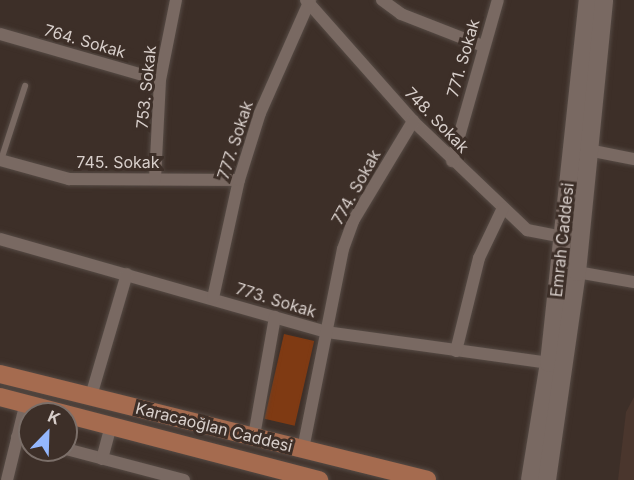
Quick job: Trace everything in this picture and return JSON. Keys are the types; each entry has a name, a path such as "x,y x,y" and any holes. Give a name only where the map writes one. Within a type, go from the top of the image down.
{"main road":[{"name":"Karacaoğlan Caddesi","path":"0,374 427,480"},
{"name":"Karacaoğlan Caddesi","path":"0,397 26,402"},
{"name":"Karacaoğlan Caddesi","path":"78,416 313,479"}],"street":[{"name":"753. Sokak","path":"155,179 160,80 176,0"},
{"path":"382,0 401,14 483,46"},
{"name":"771. Sokak","path":"452,161 498,0"},
{"name":"Emrah Caddesi","path":"530,480 549,363 588,0"},
{"name":"Emrah Caddesi","path":"547,480 577,272 604,0"},
{"name":"748. Sokak","path":"308,1 413,121 452,161 527,230 562,237"},
{"name":"777. Sokak","path":"213,298 239,180 260,113 308,1"},
{"name":"764. Sokak","path":"0,34 160,80"},
{"name":"774. Sokak","path":"303,449 343,249 353,221 413,121"},
{"path":"588,150 634,159"},
{"name":"745. Sokak","path":"1,160 69,179 239,180"},
{"path":"456,351 479,258 503,208"},
{"name":"773. Sokak","path":"0,239 326,332 549,363"},
{"path":"577,272 634,282"},
{"path":"91,396 127,274"},
{"path":"254,436 275,317"},
{"path":"102,459 111,425"},
{"path":"7,480 18,453"},
{"path":"78,453 184,480"}],"lane":[{"path":"1,160 25,86"}],"shaded area":[{"path":"284,334 314,341 295,426 264,419"},
{"path":"634,397 634,480 618,480 626,412"}]}
